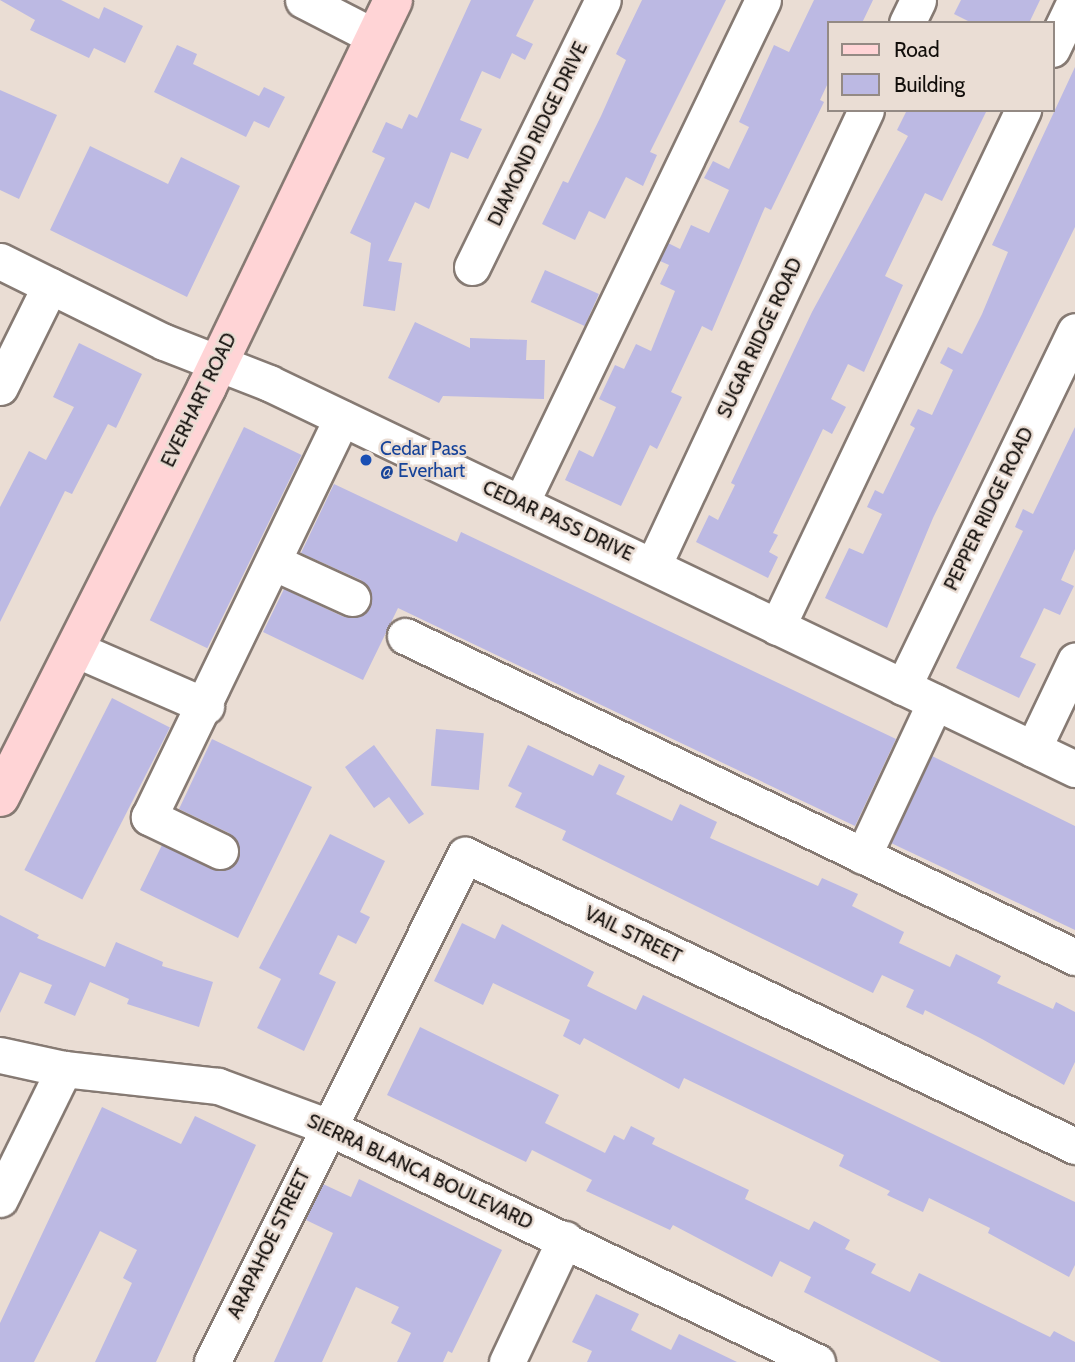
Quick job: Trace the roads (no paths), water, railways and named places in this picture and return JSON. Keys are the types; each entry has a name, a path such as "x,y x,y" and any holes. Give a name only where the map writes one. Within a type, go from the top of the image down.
{"main road":[{"name":"EVERHART ROAD","path":"0,797 218,363 393,0"}],"street":[{"path":"303,0 375,37"},
{"name":"DIAMOND RIDGE DRIVE","path":"472,267 603,0"},
{"path":"521,503 763,0"},
{"path":"908,21 918,0"},
{"path":"1054,45 1075,2"},
{"name":"SUGAR RIDGE ROAD","path":"653,566 865,112"},
{"path":"777,627 1022,112"},
{"name":"CEDAR PASS DRIVE","path":"0,261 342,418 1075,769"},
{"path":"0,387 50,286"},
{"name":"PEPPER RIDGE ROAD","path":"903,687 1075,331"},
{"path":"220,851 149,817 206,706 342,418"},
{"path":"273,562 352,598"},
{"path":"405,636 1075,957"},
{"path":"75,649 206,706"},
{"path":"1033,749 1075,661"},
{"path":"863,856 935,702"},
{"name":"VAIL STREET","path":"326,1126 465,855 1075,1146"},
{"name":"SIERRA BLANCA BOULEVARD","path":"0,1055 64,1069 218,1086 326,1126 435,1182 565,1239 806,1360"},
{"path":"0,1199 64,1069"},
{"name":"ARAPAHOE STREET","path":"212,1362 326,1126"},
{"path":"507,1362 565,1239"}],"place":[{"name":"Cedar Pass @ Everhart","path":"366,460"}]}
